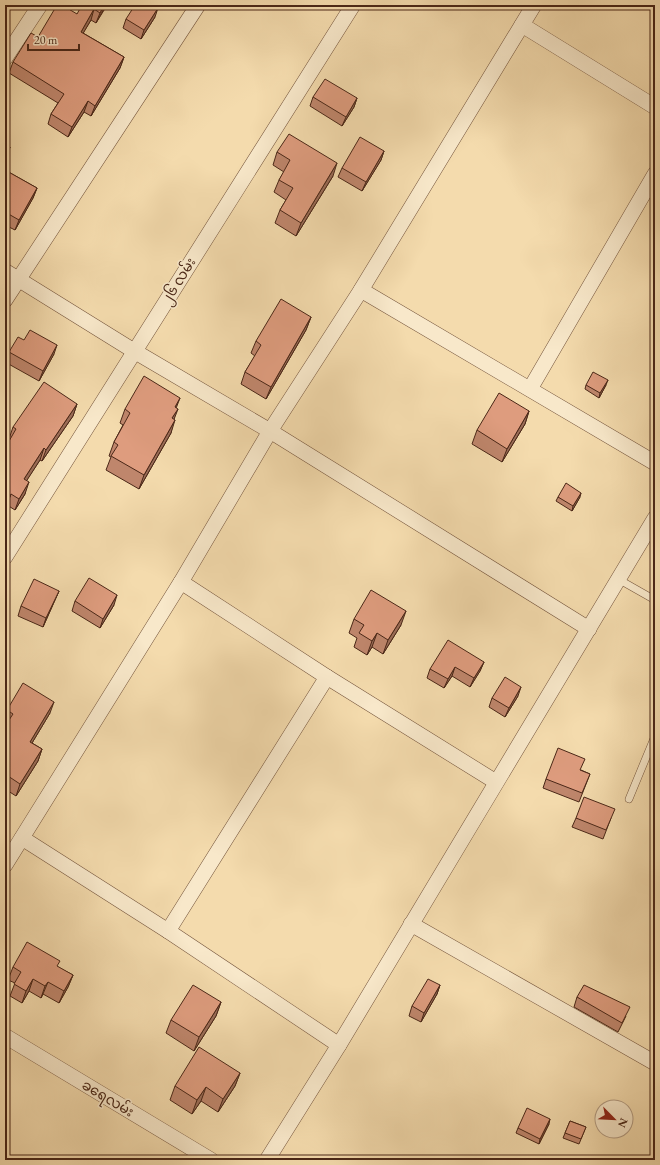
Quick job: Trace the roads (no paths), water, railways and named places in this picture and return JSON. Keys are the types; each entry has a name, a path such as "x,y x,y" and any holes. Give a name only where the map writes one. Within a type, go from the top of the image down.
{"street":[{"path":"5,58 40,5"},
{"name":"၂၆ လမ်း","path":"5,557 352,5"},
{"path":"5,865 181,582 270,431 361,290 534,5"},
{"path":"5,300 193,6"},
{"path":"522,25 655,107"},
{"path":"530,389 655,174"},
{"path":"5,271 134,351 270,431 589,628"},
{"path":"361,290 655,463"},
{"path":"267,1160 339,1045 655,518"},
{"path":"181,582 327,677 496,782"},
{"path":"168,931 327,677"},
{"path":"22,838 168,931 339,1045"},
{"path":"411,924 655,1063"},
{"name":"ခရေလမ်း","path":"5,1036 211,1160"}],"lane":[{"path":"618,580 655,600"},
{"path":"629,799 655,736"}]}
